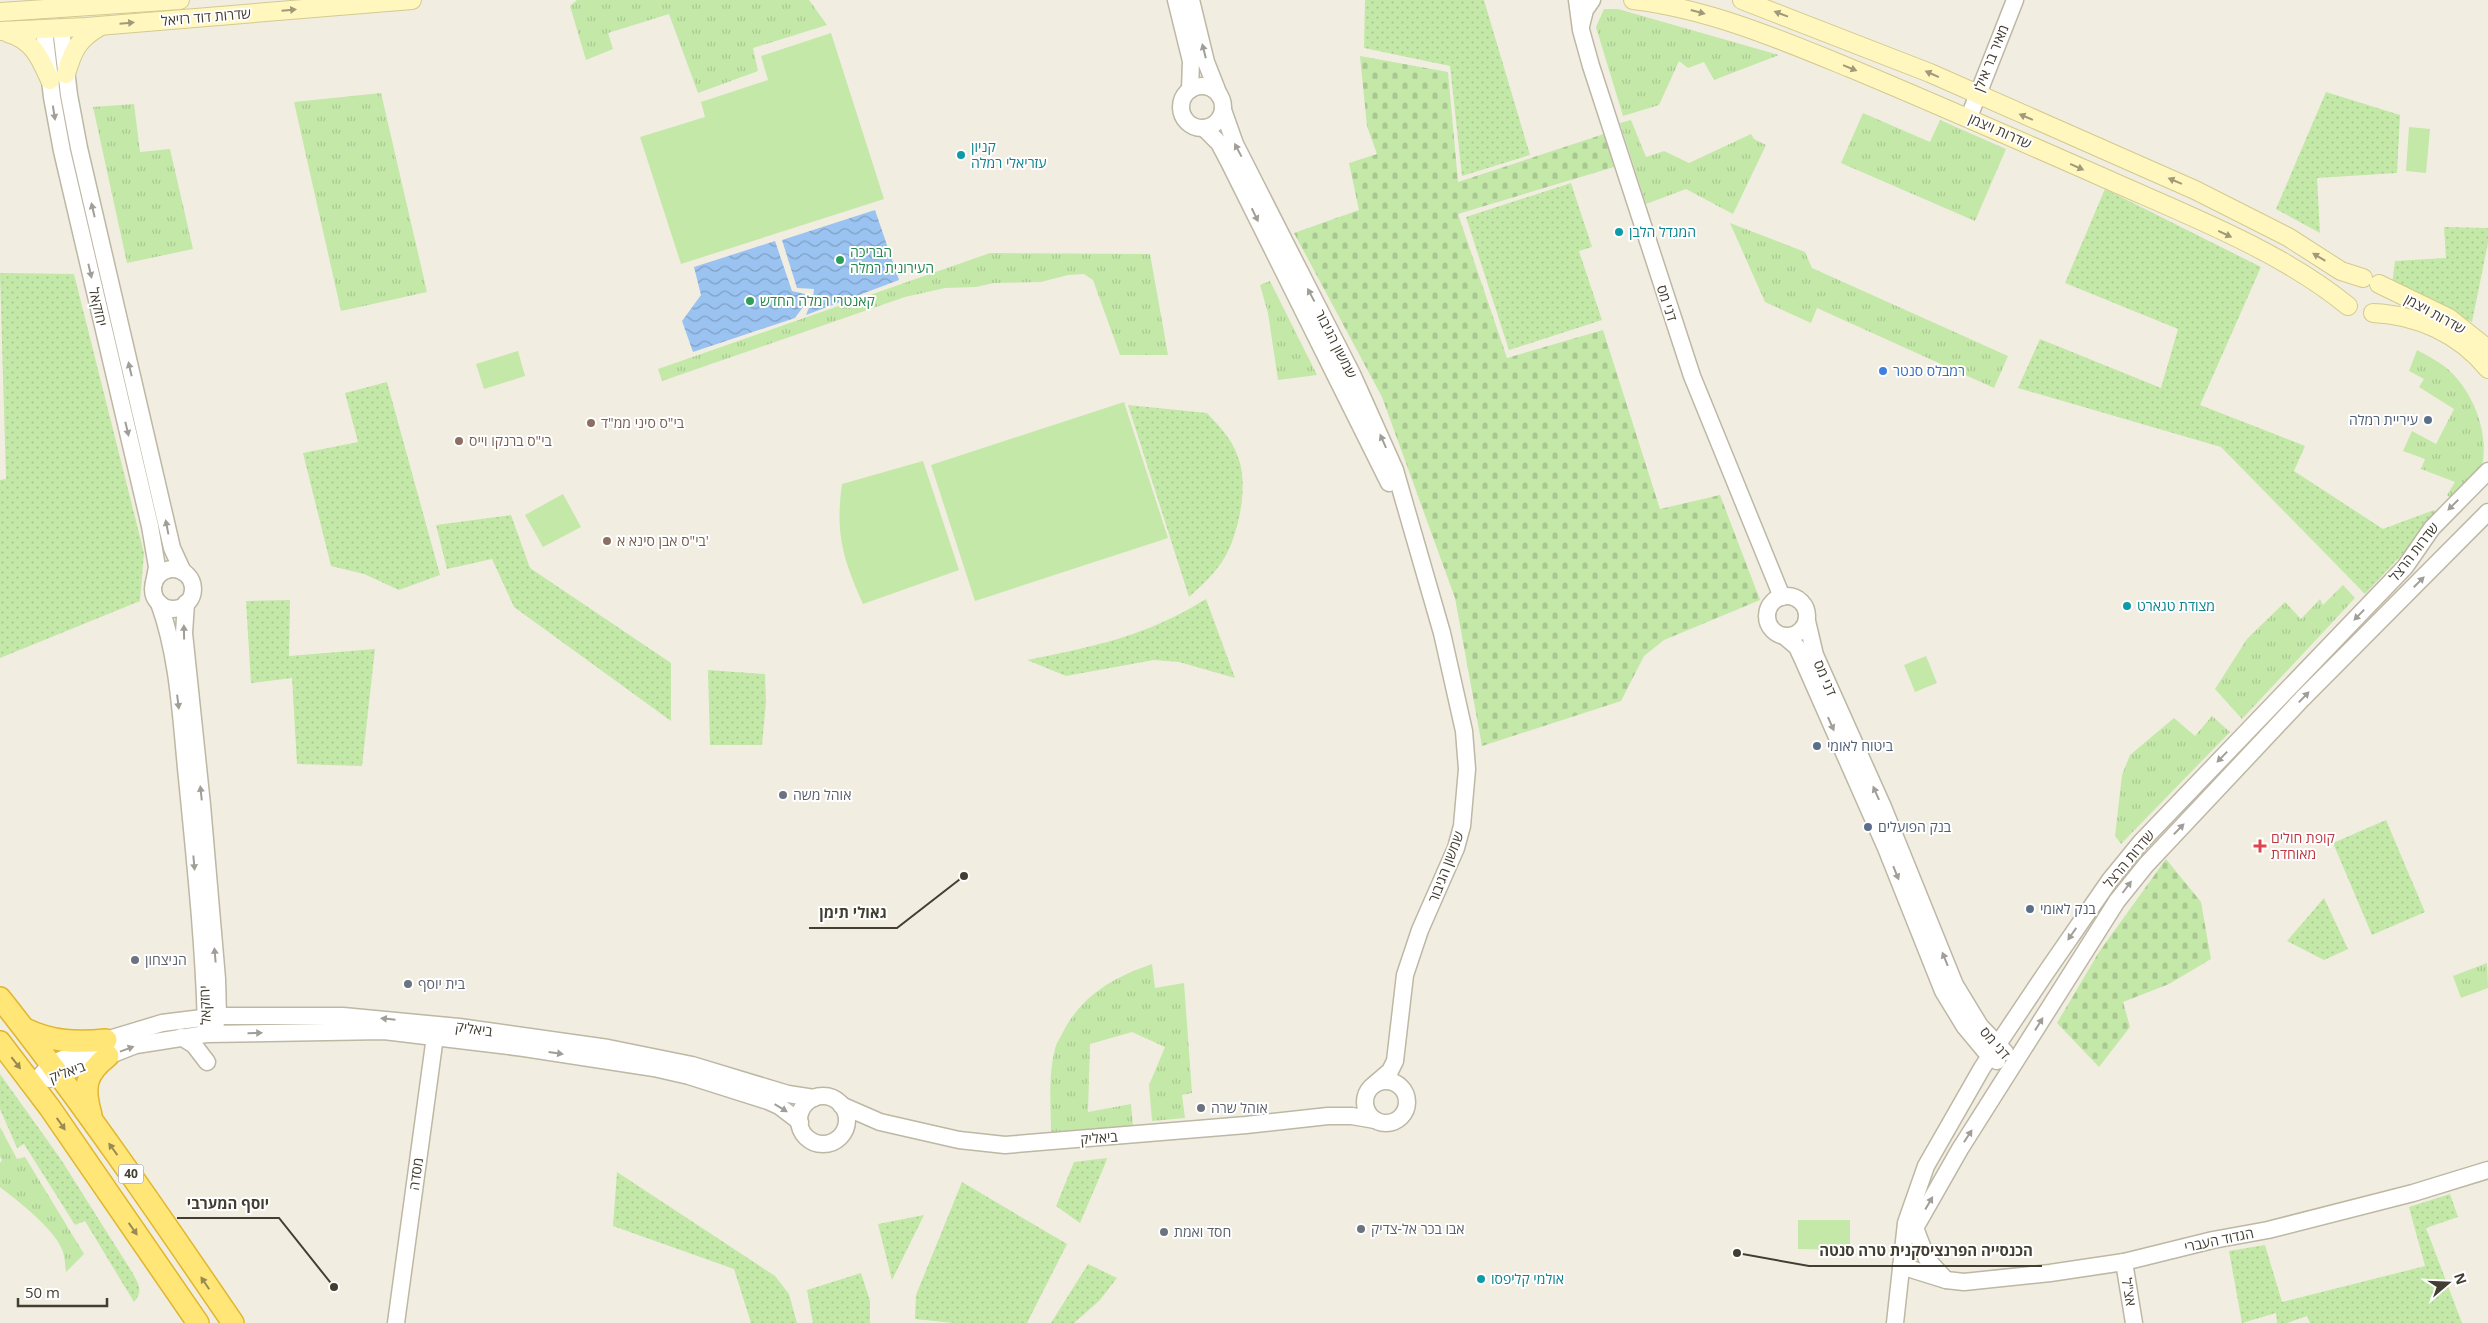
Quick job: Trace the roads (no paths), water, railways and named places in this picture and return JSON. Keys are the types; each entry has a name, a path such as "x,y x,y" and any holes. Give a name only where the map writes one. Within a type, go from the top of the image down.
{"highway":[{"name":"40","path":"0,998 94,1122 233,1323"},
{"path":"25,1029 46,1038 107,1048 90,1074 86,1090 94,1122"},
{"name":"40","path":"0,1042 33,1084 198,1323"}],"main road":[{"path":"2,12 25,0"},
{"path":"87,0 106,6"},
{"name":"שדרות דוד רזיאל","path":"2,12 42,5 106,6 180,0"},
{"name":"שדרות דוד רזיאל","path":"0,31 101,26 412,0"},
{"name":"שדרות ויצמן","path":"1633,0 1696,11 1736,23 1970,117 2144,195 2286,264 2323,285 2348,306"},
{"name":"שדרות ויצמן","path":"1742,0 1888,56 2196,190 2288,237 2341,271 2371,281 2449,318 2485,358"},
{"path":"42,5 52,29"},
{"path":"52,29 60,5"},
{"path":"0,31 19,36 28,42 58,77 86,34 101,26"},
{"path":"2356,279 2371,281 2382,289 2383,300 2374,313 2359,314 2348,306 2346,294 2348,288 2356,279"},
{"name":"שדרות ויצמן","path":"2374,313 2419,320 2449,335 2485,358"},
{"path":"2485,358 2488,378"}],"street":[{"path":"1176,0 1191,61 1190,90"},
{"name":"שמשון הגיבור","path":"1191,0 1208,69 1222,103 1235,144 1352,374 1385,446 1401,487 1459,704 1466,744 1466,791 1462,826 1456,848 1420,930 1405,975 1395,1061 1385,1076 1371,1088"},
{"name":"דני מס","path":"1577,0 1581,30 1692,376 1782,597"},
{"path":"1581,30 1585,10 1592,0"},
{"name":"מאיר בר אילן","path":"1970,117 1976,95 2015,0"},
{"name":"יחזקאל","path":"52,29 58,77 62,151 150,526 157,567 154,583"},
{"name":"יחזקאל","path":"58,77 78,148 172,548 183,572"},
{"path":"1196,87 1210,88 1222,103 1214,124 1204,128 1188,124 1181,111 1184,97 1190,90 1196,87"},
{"name":"שמשון הגיבור","path":"1204,128 1219,143 1364,429 1412,538 1429,587"},
{"name":"שדרות הרצל","path":"1895,1323 1906,1223 1919,1182 1935,1148 1990,1056 2110,880 2141,842 2405,568 2436,523 2488,471"},
{"name":"שדרות הרצל","path":"1946,1280 1925,1254 1915,1228 1960,1148 2102,924 2146,865 2302,699 2488,512"},
{"path":"166,570 183,572 188,577 192,588 186,603 175,608 159,603 154,593 154,583 157,578 166,570"},
{"path":"1789,596 1801,602 1807,614 1806,621 1799,632 1784,636 1772,629 1767,616 1772,603 1782,597 1789,596"},
{"name":"יחזקאל","path":"159,603 170,637 212,1017"},
{"name":"יחזקאל","path":"186,603 184,633 202,806 212,1017 206,1034"},
{"name":"דני מס","path":"1806,621 1815,656 1883,807 1955,986 1973,1017 1990,1056"},
{"name":"דני מס","path":"1784,636 1797,647 1882,839 1944,991 1969,1033 1990,1056"},
{"name":"ביאליק","path":"33,1084 56,1070 162,1023 212,1017 343,1016 524,1048 654,1068 768,1101 779,1106 800,1122"},
{"name":"שמשון הגיבור","path":"1399,1026 1407,1097"},
{"name":"ביאליק","path":"107,1048 206,1034 435,1031 656,1057 788,1094 814,1098"},
{"name":"מסדה","path":"396,1323 435,1031"},
{"path":"181,1037 194,1046 207,1062"},
{"name":"דני מס","path":"1990,1056 2006,1053 2013,1065"},
{"path":"1388,1080 1395,1082 1404,1090 1407,1097 1407,1107 1400,1118 1388,1123 1375,1120 1367,1111 1364,1099 1371,1088 1388,1080"},
{"name":"ביאליק","path":"1320,1117 1347,1107 1371,1088"},
{"path":"843,1134 847,1122 841,1105 826,1096 814,1098 801,1111 800,1122 806,1136 818,1143 830,1143 843,1134 880,1122"},
{"name":"ביאליק","path":"841,1105 880,1122 960,1140 1004,1145 1246,1126 1320,1117 1352,1116 1375,1120"},
{"name":"הגדוד העברי","path":"2125,1269 2212,1240 2268,1230 2412,1193 2488,1170"},
{"path":"1901,1266 1946,1280 1964,1282 2094,1267 2125,1269"},
{"name":"אצ\"ל","path":"2125,1269 2134,1323"}],"water":[{"name":"הבריכה העירונית רמלה","path":"875,210 899,280 806,315 813,298 814,289 797,288 782,240"},
{"name":"קאנטרי רמלה החדש","path":"775,241 792,291 805,294 803,307 795,318 693,352 682,321 701,295 694,267"}],"place":[{"name":"קניון עזריאלי רמלה","path":"961,155"},
{"name":"המגדל הלבן","path":"1619,232"},
{"name":"הבריכה העירונית רמלה","path":"840,260"},
{"name":"קאנטרי רמלה החדש","path":"750,301"},
{"name":"רמבלס סנטר","path":"1883,371"},
{"name":"עיריית רמלה","path":"2428,420"},
{"name":"בי\"ס סיני ממ\"ד","path":"591,423"},
{"name":"בי\"ס ברנקו וייס","path":"459,441"},
{"name":"בי\"ס אבן סינא א'","path":"607,541"},
{"name":"מצודת טגארט","path":"2127,606"},
{"name":"ביטוח לאומי","path":"1817,746"},
{"name":"אוהל משה","path":"783,795"},
{"name":"בנק הפועלים","path":"1868,827"},
{"name":"קופת חולים מאוחדת","path":"2260,846"},
{"name":"גאולי תימן","path":"964,876"},
{"name":"בנק לאומי","path":"2030,909"},
{"name":"הניצחון","path":"135,960"},
{"name":"בית יוסף","path":"408,984"},
{"name":"אוהל שרה","path":"1201,1108"},
{"name":"אבו בכר אל-צדיק","path":"1361,1229"},
{"name":"חסד ואמת","path":"1164,1232"},
{"name":"הכנסייה הפרנציסקנית טרה סנטה","path":"1737,1253"},
{"name":"אולמי קליפסו","path":"1481,1279"},
{"name":"יוסף המערבי","path":"334,1287"}]}
